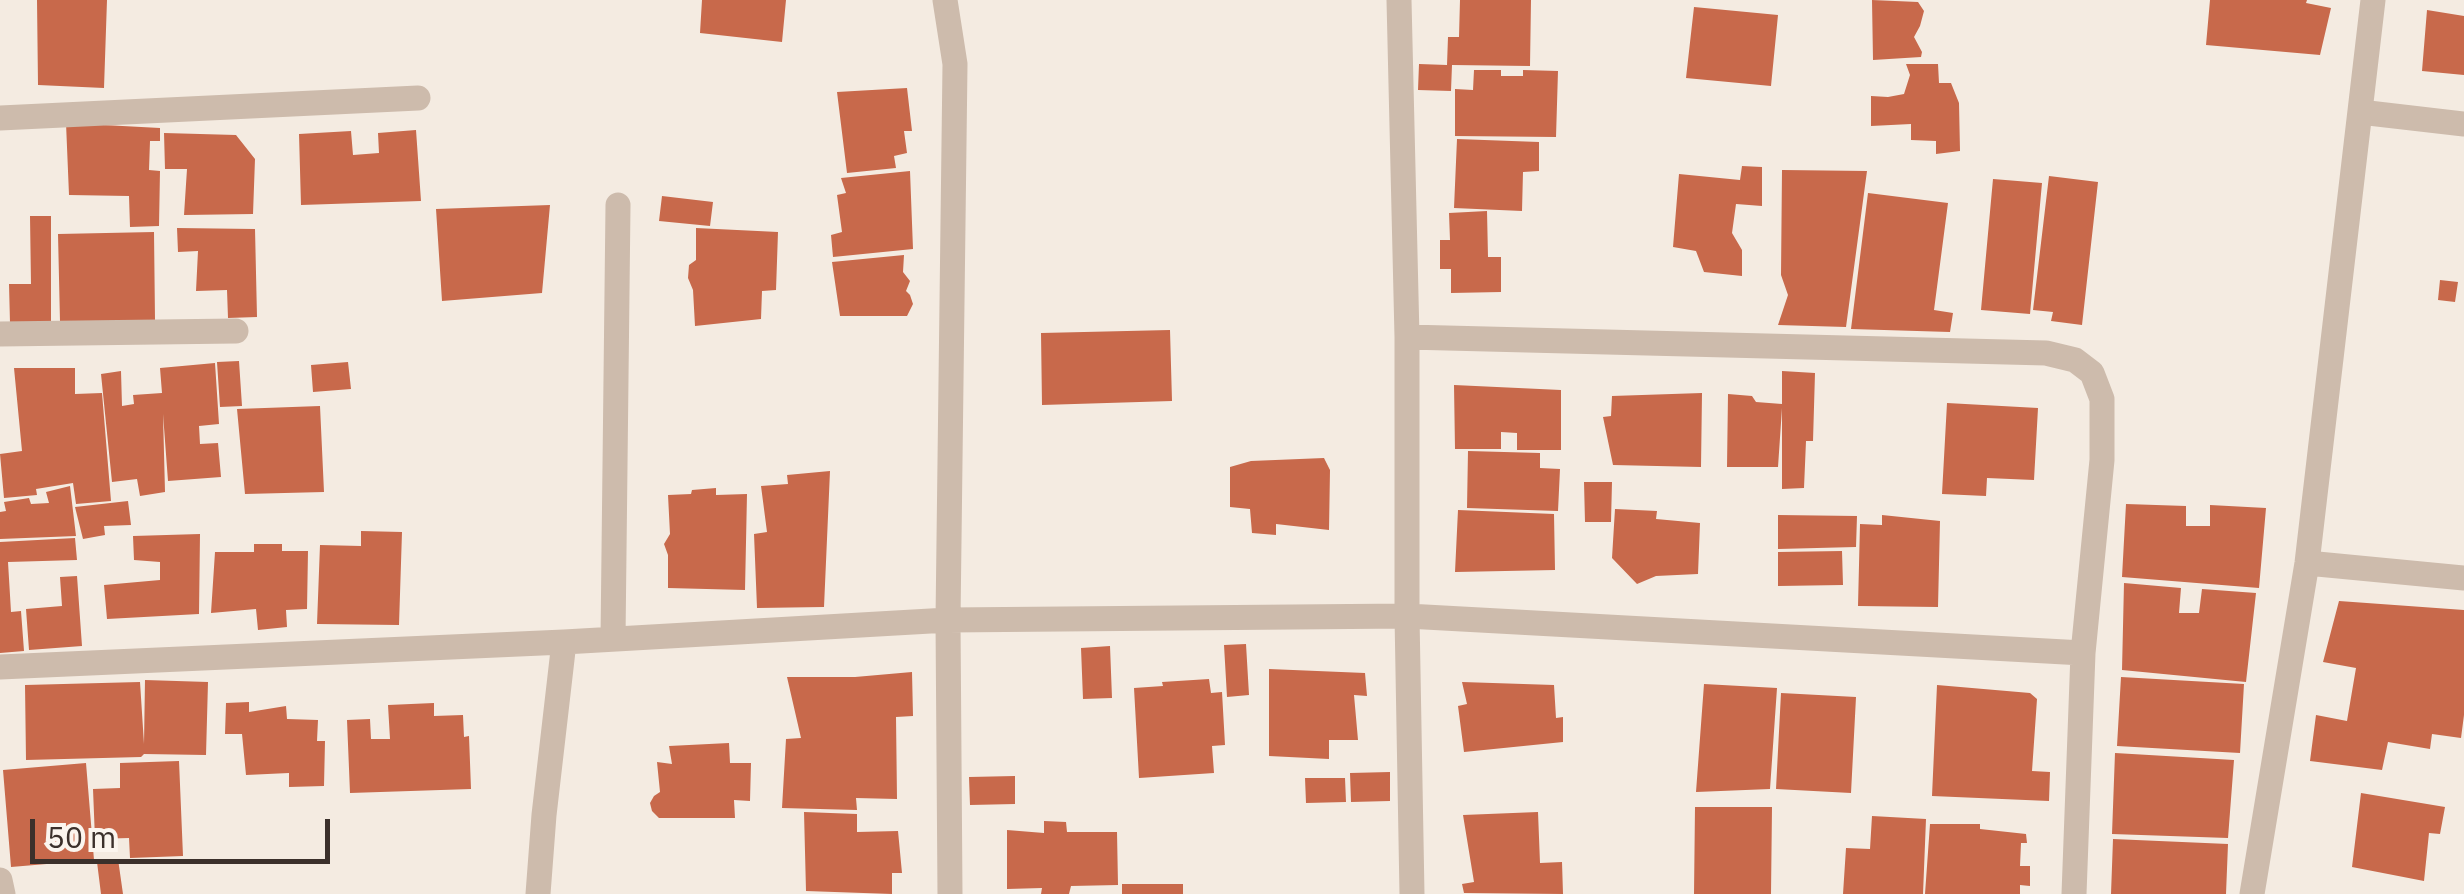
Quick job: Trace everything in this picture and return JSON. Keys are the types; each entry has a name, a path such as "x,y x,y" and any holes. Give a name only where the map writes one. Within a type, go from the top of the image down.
{"street":[{"path":"945,0 955,64 948,620 950,894"},
{"path":"1399,0 1407,337 1412,894"},
{"path":"2252,894 2307,563 2373,0"},
{"path":"0,118 418,98"},
{"path":"2360,112 2464,124"},
{"path":"613,640 618,205"},
{"path":"0,334 236,331"},
{"path":"1407,337 2046,353 2076,360 2092,373 2102,399 2102,460 2084,653 2074,894"},
{"path":"2307,563 2464,578"},
{"path":"0,667 613,640 948,620 1408,616 2084,653"},
{"path":"538,894 564,642"},
{"path":"0,880 4,894"}],"building":[{"path":"37,0 107,0 104,88 38,85"},
{"path":"702,0 786,0 782,42 700,33"},
{"path":"1460,0 1531,0 1530,66 1452,65 1451,91 1418,90 1419,64 1447,65 1448,37 1459,37"},
{"path":"1872,0 1918,2 1924,11 1914,37 1921,57 1873,60"},
{"path":"2210,0 2307,0 2306,3 2331,8 2320,55 2206,45"},
{"path":"1694,7 1778,15 1771,86 1686,78"},
{"path":"2427,10 2464,16 2464,75 2422,71"},
{"path":"1906,64 1938,64 1939,83 1951,83 1959,103 1960,151 1936,154 1936,141 1911,140 1911,124 1871,126 1871,96 1904,94 1910,75"},
{"path":"1474,70 1501,70 1501,76 1523,76 1523,70 1558,71 1556,137 1455,136 1455,89 1473,90"},
{"path":"907,88 912,131 904,131 907,153 894,156 896,168 847,173 837,92"},
{"path":"66,123 160,128 160,141 150,141 149,170 160,171 159,226 130,227 129,196 69,195"},
{"path":"416,130 421,201 301,205 299,134 351,131 353,155 379,153 378,133"},
{"path":"164,133 236,135 255,159 253,214 184,215 187,169 165,169"},
{"path":"1457,139 1539,142 1539,171 1523,172 1522,211 1454,208"},
{"path":"1742,166 1762,167 1762,206 1736,204 1732,233 1742,250 1742,276 1704,272 1696,251 1673,247 1679,174 1740,180"},
{"path":"1782,170 1867,171 1846,327 1778,325 1788,295 1781,275"},
{"path":"910,171 913,249 833,257 831,235 842,232 837,195 846,193 841,178"},
{"path":"2049,176 2098,182 2082,325 2051,321 2053,312 2033,310"},
{"path":"1993,179 2042,183 2030,314 1981,310"},
{"path":"1868,193 1948,203 1934,310 1953,313 1950,332 1851,329"},
{"path":"662,196 713,202 710,226 659,221"},
{"path":"550,205 542,293 442,301 436,209"},
{"path":"1487,211 1488,257 1501,257 1501,292 1451,293 1451,269 1440,269 1440,240 1450,240 1449,213"},
{"path":"30,216 51,216 51,322 10,323 9,284 31,284"},
{"path":"177,228 255,229 257,317 228,318 227,290 196,291 198,251 178,252"},
{"path":"696,228 778,232 776,290 762,291 761,319 695,326 693,290 688,278 689,265 696,260"},
{"path":"154,232 155,320 60,322 58,234"},
{"path":"904,255 903,272 910,281 906,291 913,304 907,316 840,316 832,262"},
{"path":"2440,280 2458,282 2455,302 2438,300"},
{"path":"1170,330 1172,401 1042,405 1041,333"},
{"path":"239,361 242,406 220,407 217,362"},
{"path":"348,362 351,389 313,392 311,365"},
{"path":"215,363 219,424 199,426 200,444 218,443 221,477 168,481 163,414 165,492 140,496 137,479 112,482 101,374 121,371 122,406 134,404 133,395 162,393 160,368"},
{"path":"14,368 75,368 75,394 102,393 111,501 76,504 73,483 36,489 37,495 4,498 0,454 22,451"},
{"path":"1782,371 1815,373 1813,441 1806,441 1804,488 1782,489 1782,408 1778,467 1727,467 1728,394 1782,404"},
{"path":"1454,385 1561,390 1561,450 1517,450 1517,433 1501,432 1501,449 1455,449"},
{"path":"1702,393 1701,467 1613,465 1603,417 1611,416 1612,396"},
{"path":"1947,403 2038,408 2034,480 1987,478 1986,496 1942,494"},
{"path":"320,406 324,492 245,494 237,409"},
{"path":"1468,451 1540,453 1540,468 1560,469 1558,511 1467,508"},
{"path":"1324,458 1330,470 1329,530 1276,524 1276,535 1252,533 1250,509 1230,507 1230,467 1251,461"},
{"path":"830,471 824,607 757,608 754,534 767,532 761,486 788,484 787,475"},
{"path":"1584,482 1612,482 1611,522 1585,522"},
{"path":"70,486 76,536 0,539 4,502 29,498 31,504 49,503 46,492"},
{"path":"716,488 716,495 747,494 745,590 668,588 664,544 670,534 668,495"},
{"path":"128,501 131,525 104,526 105,535 83,539 75,507"},
{"path":"2126,504 2186,506 2186,526 2210,526 2210,505 2266,508 2259,588 2122,577"},
{"path":"1615,509 1657,511 1656,519 1700,523 1698,574 1656,576 1637,584 1612,558"},
{"path":"1458,510 1554,514 1555,570 1455,572"},
{"path":"1778,515 1857,516 1856,547 1778,549"},
{"path":"1882,515 1940,521 1938,607 1858,606 1860,524 1882,525"},
{"path":"361,531 402,532 399,625 317,624 320,545 361,546"},
{"path":"200,534 199,614 107,619 104,585 160,580 160,562 134,560 133,536"},
{"path":"75,538 77,560 8,562 11,612 21,611 24,651 0,653 0,542"},
{"path":"254,544 282,544 282,551 308,551 307,609 286,610 287,627 258,630 256,609 211,613 215,552 254,552"},
{"path":"1842,551 1843,585 1778,586 1778,552"},
{"path":"77,576 82,646 29,650 26,609 62,606 60,577"},
{"path":"2124,583 2181,588 2179,613 2199,613 2202,589 2256,593 2246,682 2122,670"},
{"path":"2339,601 2464,610 2461,738 2432,734 2430,749 2388,742 2382,770 2310,761 2316,715 2347,721 2356,668 2323,662"},
{"path":"1246,644 1249,695 1227,697 1224,645"},
{"path":"1110,646 1112,698 1083,699 1081,648"},
{"path":"1269,669 1365,673 1367,696 1354,695 1358,740 1329,740 1329,759 1269,756"},
{"path":"912,672 913,716 896,717 897,799 856,798 857,810 782,808 786,739 801,738 787,677"},
{"path":"2121,677 2244,684 2240,753 2117,746"},
{"path":"1209,679 1211,693 1222,692 1225,745 1212,746 1214,773 1139,778 1134,688"},
{"path":"145,680 208,682 206,755 26,760 25,685 140,682 144,744"},
{"path":"1462,682 1554,685 1556,718 1563,717 1563,742 1464,752 1458,706 1467,704"},
{"path":"1704,684 1777,688 1770,789 1696,792"},
{"path":"1937,685 2030,693 2037,699 2032,771 2050,772 2049,801 1932,796"},
{"path":"1781,693 1856,697 1851,793 1776,789"},
{"path":"249,702 249,712 286,706 287,719 318,720 317,741 325,741 324,786 289,787 289,773 246,775 242,734 225,734 226,703"},
{"path":"434,703 434,716 463,715 464,737 469,736 471,789 350,793 347,720 370,719 371,739 390,739 388,705"},
{"path":"729,743 730,763 751,763 750,801 734,800 735,818 659,818 652,811 650,803 660,792 657,762 672,764 669,746"},
{"path":"2115,753 2234,760 2228,838 2112,834"},
{"path":"179,761 183,856 130,858 129,838 95,839 93,789 120,788 120,763"},
{"path":"86,763 94,860 11,867 3,770"},
{"path":"1390,772 1390,801 1351,802 1350,773"},
{"path":"1015,776 1015,804 970,805 969,777"},
{"path":"1305,778 1345,778 1346,802 1306,803"},
{"path":"2361,793 2445,807 2440,834 2429,833 2424,881 2352,867"},
{"path":"1695,807 1772,807 1771,894 1694,894"},
{"path":"804,812 857,814 857,832 898,831 902,873 892,873 892,894 806,891"},
{"path":"1538,812 1540,863 1562,862 1563,894 1464,893 1462,884 1474,882 1463,815"},
{"path":"1872,816 1926,819 1923,894 1843,894 1846,848 1870,849"},
{"path":"1044,821 1066,822 1067,832 1117,832 1118,885 1071,886 1069,894 1041,894 1042,888 1007,889 1007,830 1044,833"},
{"path":"1930,824 1980,824 1980,829 2026,834 2027,843 2021,843 2020,866 2030,866 2030,886 2020,885 2020,894 1925,894"},
{"path":"2113,839 2228,844 2226,894 2111,894"},
{"path":"118,859 123,894 101,894 97,862"},
{"path":"1122,884 1183,884 1183,894 1122,894"}]}
